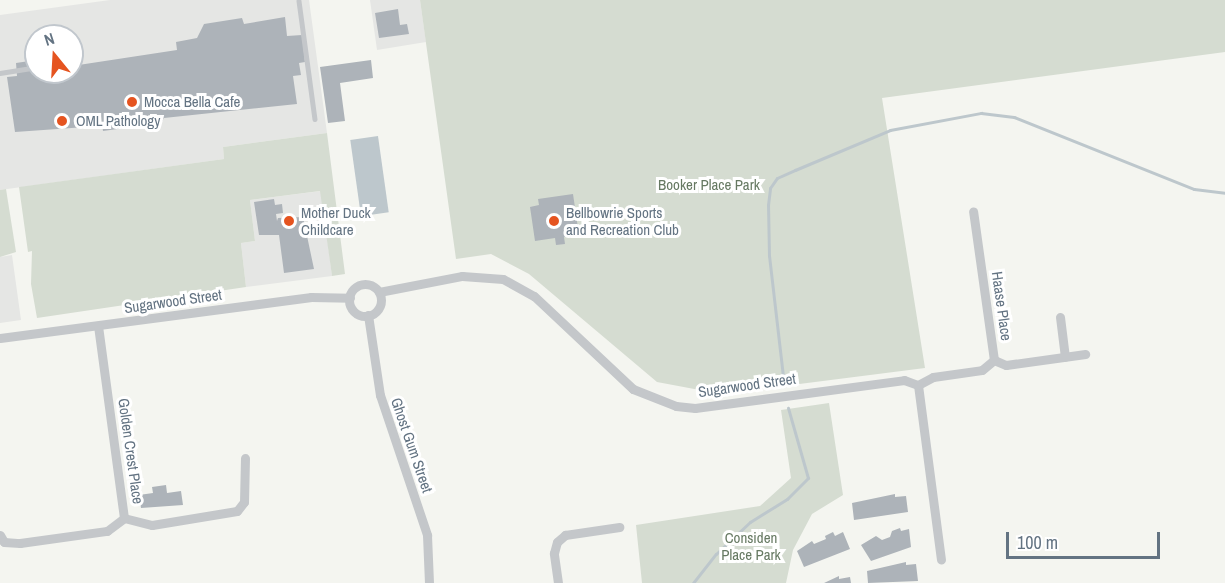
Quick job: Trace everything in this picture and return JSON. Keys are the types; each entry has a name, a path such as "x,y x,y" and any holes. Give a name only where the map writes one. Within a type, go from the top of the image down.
{"street":[{"name":"Haase Place","path":"918,385 933,376 982,370 994,360 974,211"},
{"name":"Sugarwood Street","path":"379,292 462,276 503,279 534,296 633,389 676,406 695,408 904,380 918,385"},
{"path":"360,285 373,286 379,292 380,305 368,315 356,313 350,298 360,285"},
{"name":"Sugarwood Street","path":"0,338 310,297 350,298"},
{"name":"Ghost Gum Street","path":"368,315 380,395 427,535 429,583"},
{"path":"1060,317 1065,357"},
{"name":"Golden Crest Place","path":"0,535 4,542 31,542 107,531 124,518 98,326"},
{"path":"994,360 1006,365 1085,354"},
{"path":"918,385 941,559"},
{"path":"124,518 152,525 237,510 244,502 244,458"},
{"path":"558,583 554,553 557,542 565,535 619,527"}],"lane":[{"path":"299,0 315,119"},
{"path":"0,73 24,69"}],"shaded area":[{"path":"110,0 309,0 327,133 223,147 224,159 0,190 0,15"},
{"path":"370,0 420,0 426,42 377,50"},
{"path":"378,136 389,212 361,216 350,140"},
{"name":"Mother Duck Childcare","path":"321,191 332,276 246,287 241,243 255,241 250,200"},
{"path":"12,255 21,320 0,323 0,257"}],"green space":[{"name":"Booker Place Park","path":"420,0 1225,0 1225,52 882,98 925,368 721,394 657,382 529,274 491,254 456,259"},
{"path":"327,133 345,274 332,276 320,191 250,200 255,241 241,243 246,287 37,318 31,284 32,251 28,252 19,187 224,159 223,147"},
{"path":"6,189 16,252 0,257 0,190"},
{"name":"Considen Place Park","path":"829,403 843,495 812,514 793,550 786,583 642,583 636,525 760,506 791,478 781,410"}],"building":[{"path":"398,9 400,25 407,24 409,34 379,38 375,13"},
{"path":"285,17 287,36 302,35 305,62 299,63 301,75 293,76 297,104 164,118 161,123 103,131 101,116 100,126 15,132 7,77 17,76 16,63 24,62 24,84 84,84 84,64 177,50 176,42 197,38 204,24 242,18 244,24"},
{"path":"371,60 373,78 340,83 345,121 328,123 320,67"},
{"name":"Bellbowrie Sports and Recreation Club","path":"573,194 579,235 564,237 565,244 556,245 555,238 535,241 530,207 539,205 538,199"},
{"path":"274,199 275,205 282,204 283,213 276,214 277,221 278,218 303,217 314,269 284,273 279,235 259,235 254,202"},
{"path":"166,485 167,493 181,491 183,505 141,508 139,495 153,493 152,487"},
{"path":"895,494 895,497 906,496 908,512 854,520 852,503"},
{"path":"900,528 901,531 909,529 911,547 871,561 861,545 876,536 882,540 890,537 892,531"},
{"path":"833,532 835,536 843,532 850,549 804,567 797,551 812,541 814,544 826,539 825,536"},
{"path":"906,562 906,565 916,564 918,581 868,583 867,571"},
{"path":"839,576 839,579 850,577 851,583 824,583"}],"waterway":[{"path":"784,385 769,256 768,205 770,188 777,178 795,170 890,130 981,113 1014,117 1194,189 1225,193"},
{"path":"693,583 716,554 750,522 787,499 808,478 788,408"}],"place":[{"name":"Mocca Bella Cafe","path":"132,102"},
{"name":"OML Pathology","path":"62,121"},
{"name":"Mother Duck Childcare","path":"289,221"},
{"name":"Bellbowrie Sports and Recreation Club","path":"554,221"}]}
